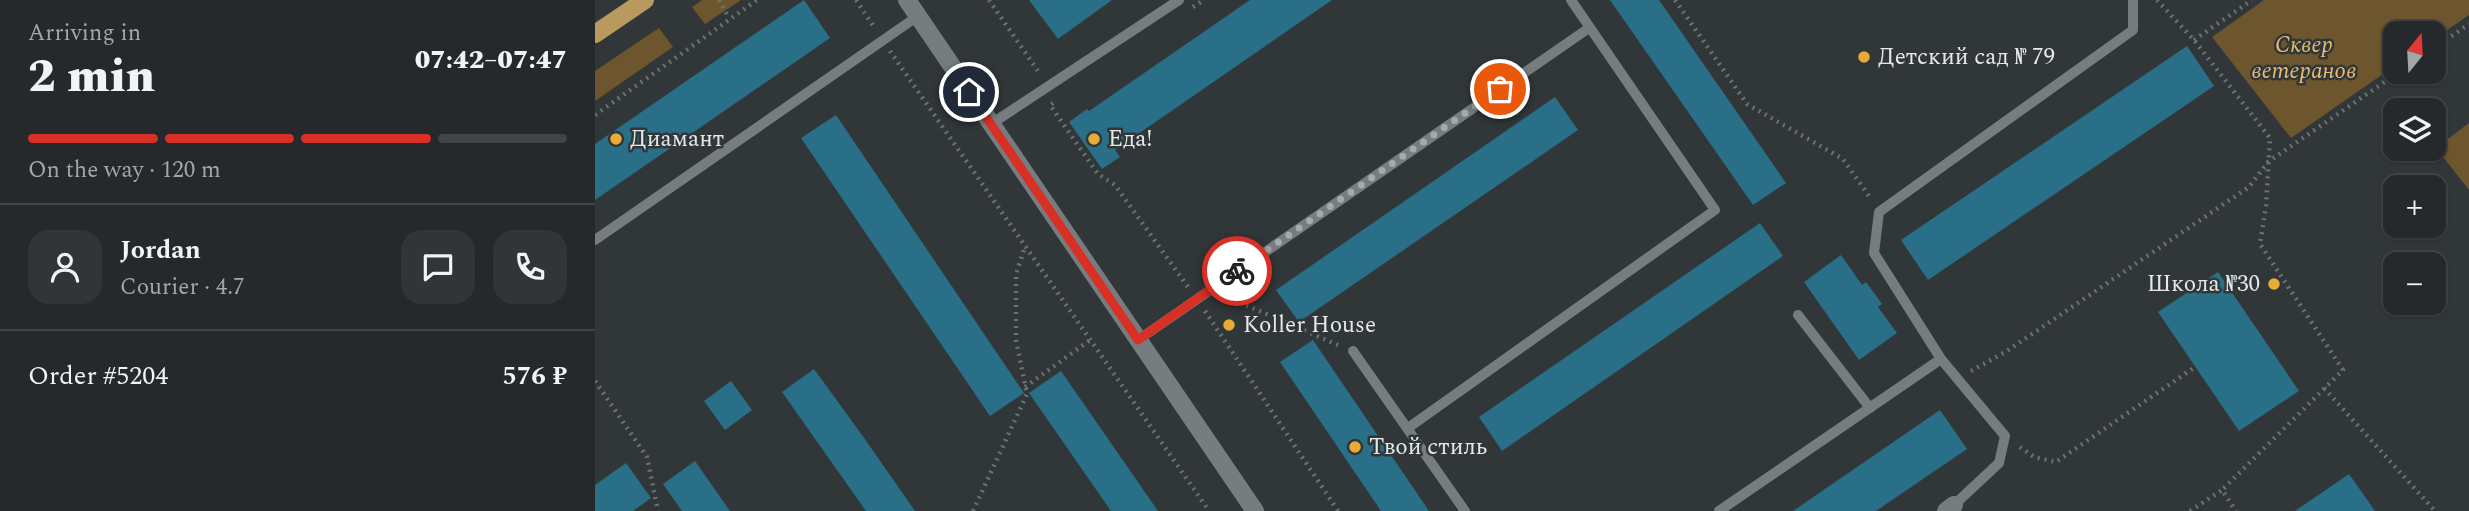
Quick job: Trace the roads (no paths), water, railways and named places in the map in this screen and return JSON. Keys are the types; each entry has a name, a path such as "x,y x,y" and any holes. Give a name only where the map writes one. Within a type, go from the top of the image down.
{"main road":[{"path":"595,34 645,0"}],"street":[{"path":"907,0 1255,511"}],"lane":[{"path":"991,124 1179,0"},
{"path":"1408,429 1715,210 1571,0"},
{"path":"1952,509 1999,463 2005,436 1941,359 1874,253 1879,212 2133,30 2133,0"},
{"path":"595,240 918,16"},
{"path":"1138,340 1589,28"},
{"path":"1798,315 1870,408"},
{"path":"1353,351 1465,511"},
{"path":"1719,511 1941,359"}],"place":[{"name":"Детский сад № 79","path":"1864,57"},
{"name":"Диамант","path":"616,139"},
{"name":"Еда!","path":"1094,139"},
{"name":"Школа №30","path":"2274,284"},
{"name":"Koller House","path":"1229,325"},
{"name":"Твой стиль","path":"1355,447"}],"park label":[{"name":"Сквер ветеранов","path":"2304,58"}]}
